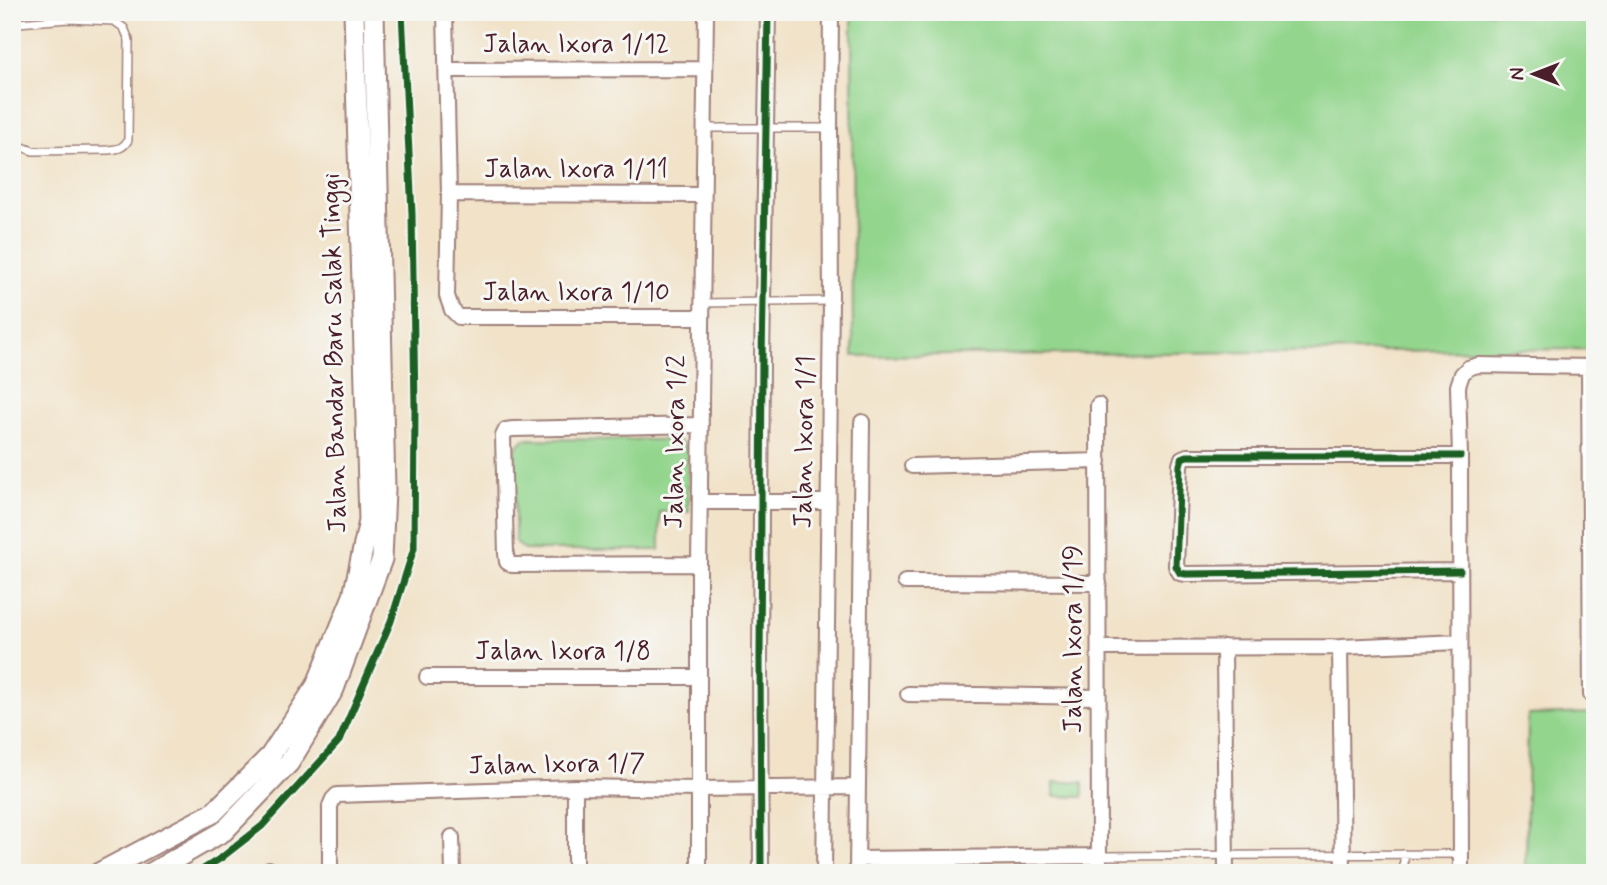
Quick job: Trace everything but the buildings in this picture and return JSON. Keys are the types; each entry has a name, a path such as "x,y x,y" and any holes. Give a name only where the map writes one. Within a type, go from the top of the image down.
{"main road":[{"name":"Jalan Bandar Baru Salak Tinggi","path":"108,870 213,813 270,757 316,686 353,596 369,521 354,12"},
{"name":"Jalan Bandar Baru Salak Tinggi","path":"157,871 224,831 289,763 334,689 382,559 385,490 374,12"}],"street":[{"path":"445,12 449,194"},
{"name":"Jalan Ixora 1/2","path":"699,873 698,677 706,12"},
{"path":"761,873 762,302 768,12"},
{"name":"Jalan Ixora 1/1","path":"824,873 831,301 831,12"},
{"name":"Jalan Ixora 1/12","path":"447,70 704,69"},
{"name":"Jalan Ixora 1/11","path":"449,194 703,195"},
{"name":"Jalan Ixora 1/10","path":"449,194 447,296 452,310 459,317 702,310"},
{"path":"1461,873 1458,386 1462,374 1468,368 1478,365 1592,367 1591,695"},
{"name":"Jalan Ixora 1/19","path":"1098,405 1098,873"},
{"path":"862,422 857,866 1098,856"},
{"path":"699,564 512,565 507,562 503,436 506,430 513,429 701,425"},
{"path":"1460,456 1187,456 1182,458 1180,465 1176,566 1180,573 1186,574 1460,571"},
{"path":"912,466 1099,461"},
{"path":"700,502 828,502"},
{"path":"905,582 1099,583"},
{"path":"1099,648 1340,647 1460,642"},
{"path":"1224,647 1226,873"},
{"path":"1340,647 1343,873"},
{"name":"Jalan Ixora 1/8","path":"427,677 698,677"},
{"path":"908,694 1098,697"},
{"path":"575,787 575,873"},
{"name":"Jalan Ixora 1/7","path":"330,873 330,806 337,795 575,787 857,787"},
{"path":"453,837 453,873"}],"lane":[{"path":"12,30 18,23 68,16 114,21 124,28 129,40 128,140 124,147 33,151 17,145 12,140"},
{"path":"704,128 830,128"},
{"path":"702,310 762,302 831,301"},
{"path":"1404,854 1404,873"},
{"path":"1098,856 1461,854"}],"green space":[{"path":"852,12 1595,12 1595,394 1592,349 853,356"},
{"path":"524,439 678,440 687,449 689,512 660,512 660,550 524,550 515,541 515,449"},
{"path":"1595,713 1595,873 1526,873 1528,715"},
{"path":"1054,782 1083,782 1083,797 1054,796"}],"cycle path":[{"path":"197,873 262,826 339,741 391,621 414,548 412,214 402,12"},
{"path":"761,873 762,359 768,12"},
{"path":"1460,456 1187,456 1182,458 1180,465 1176,566 1180,573 1186,574 1460,571"}]}
